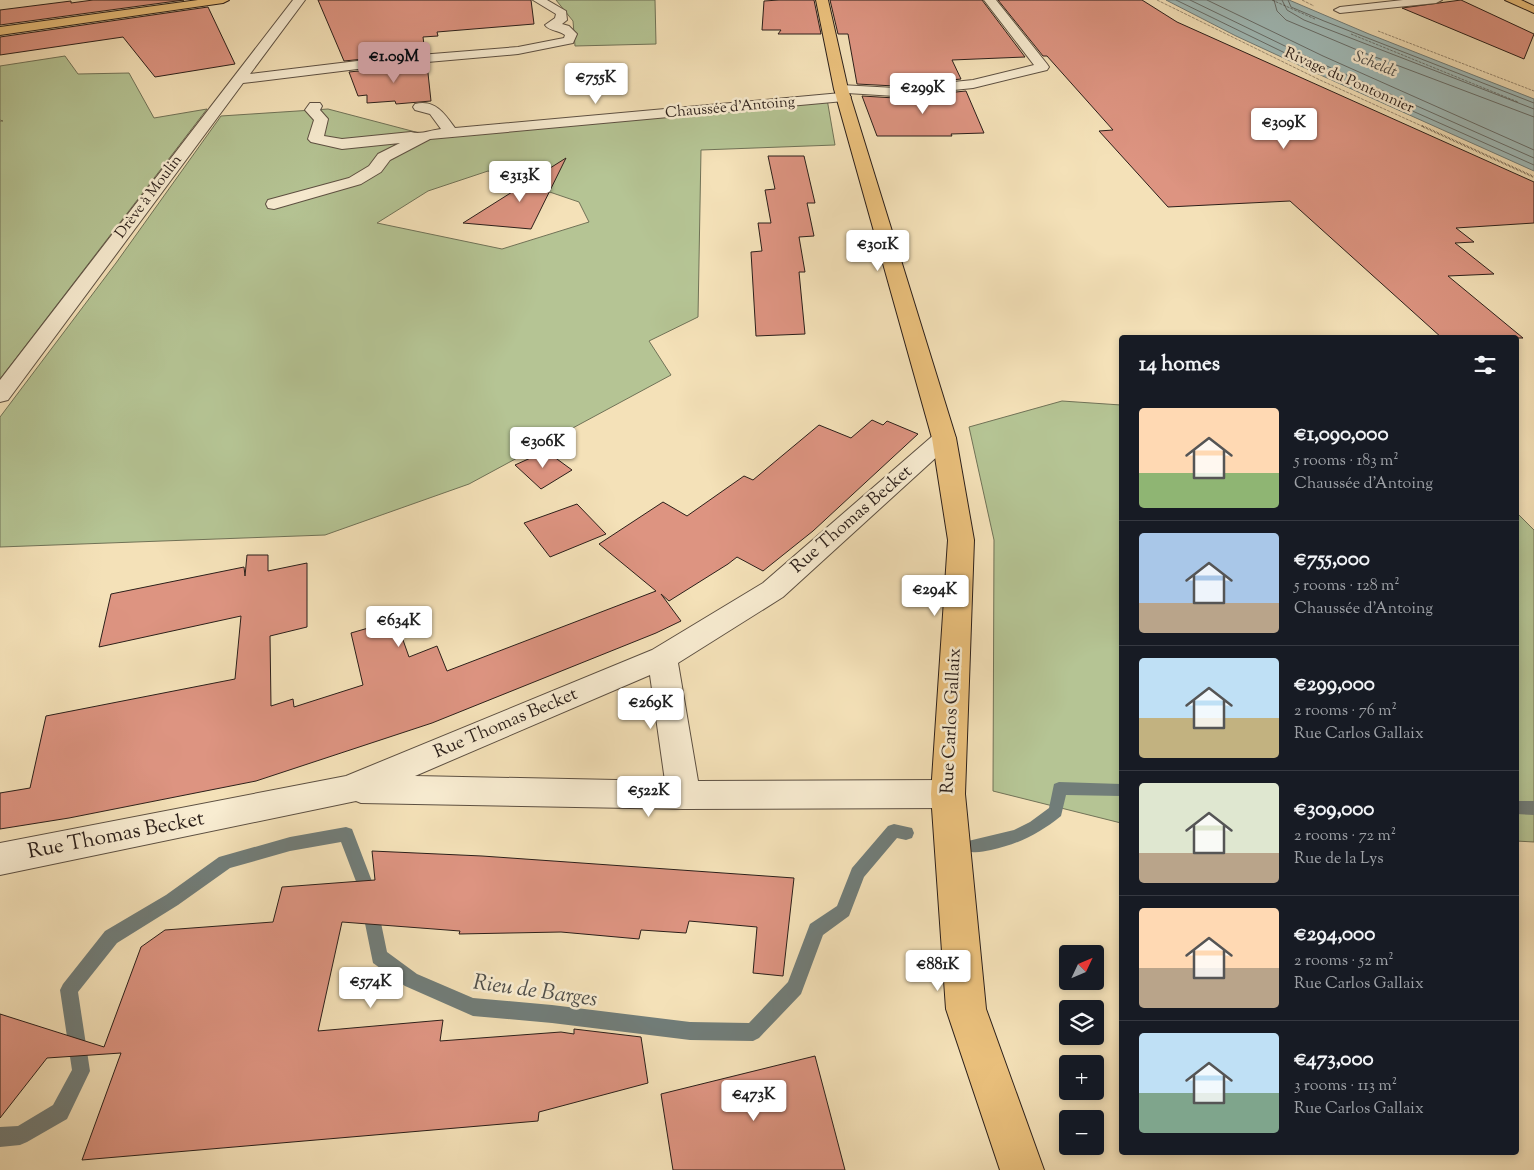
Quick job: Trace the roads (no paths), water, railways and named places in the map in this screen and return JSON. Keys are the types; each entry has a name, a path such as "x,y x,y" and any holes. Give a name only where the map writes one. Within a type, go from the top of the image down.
{"main road":[{"path":"0,31 223,0"},
{"path":"822,0 842,93"},
{"path":"1511,0 1534,10"},
{"name":"Rue Carlos Gallaix","path":"842,93 944,438 962,540 948,794 966,1009 1022,1170"}],"street":[{"name":"Drève à Moulin","path":"0,395 299,0"},
{"path":"238,80 291,72 538,48 569,40 571,34 565,29 551,25 561,20 562,13 539,0"},
{"name":"Chaussée d'Antoing","path":"315,106 312,110 321,119 316,139 342,144 842,93 895,92 973,84 1042,67 990,0"},
{"path":"1340,5 1361,8 1436,0"},
{"path":"1361,8 1373,13"},
{"path":"420,107 435,111 451,133"},
{"name":"Chaussée d'Antoing","path":"274,204 355,181 375,169 384,156 428,135"},
{"name":"Rue Thomas Becket","path":"0,859 350,789 662,658 772,590 944,438"},
{"path":"662,658 684,795"},
{"name":"Rue Thomas Becket","path":"350,789 684,795 948,794"}],"water":[{"name":"Scheldt","path":"1166,0 1289,0 1369,34 1534,99 1534,171 1236,36"}],"waterway":[{"name":"Rieu de Barges","path":"974,846 1018,836 1045,820 1056,811 1059,788 1119,790"},
{"name":"Rieu de Barges","path":"1519,807 1534,808"},
{"name":"Rieu de Barges","path":"0,1137 20,1135 60,1112 81,1071 69,990 111,937 172,900 225,862 290,844 346,834 365,884 379,957 411,980 473,1007 552,1014 690,1031 753,1032 795,988 816,930 843,911 858,873 894,831 906,833"}]}
